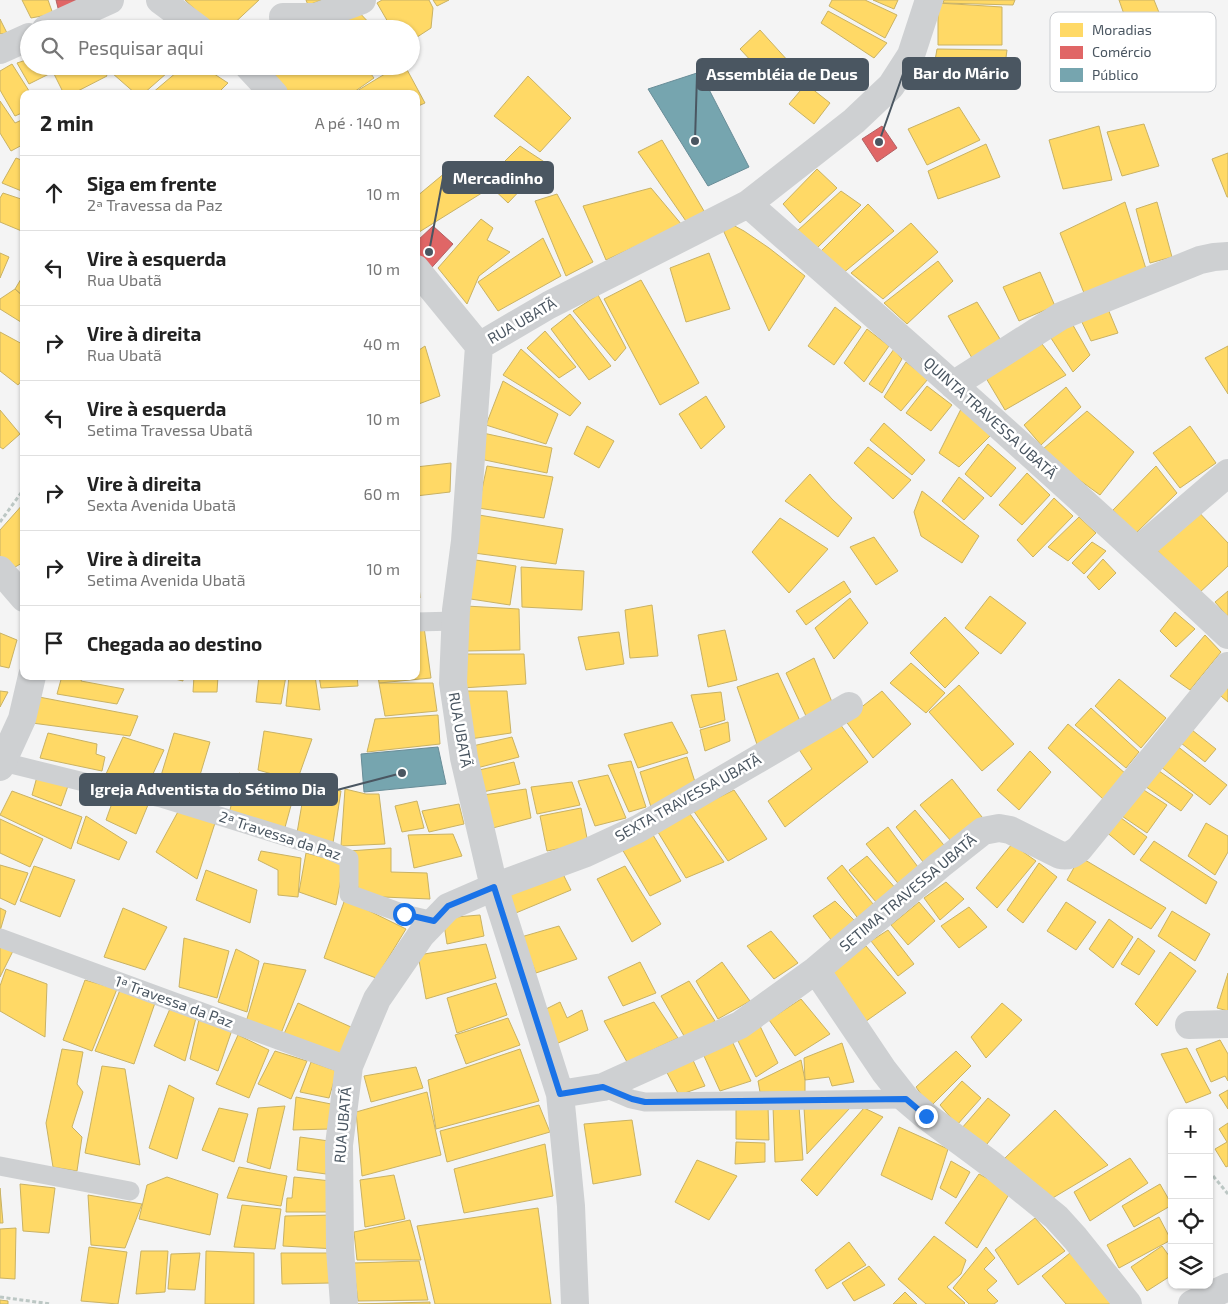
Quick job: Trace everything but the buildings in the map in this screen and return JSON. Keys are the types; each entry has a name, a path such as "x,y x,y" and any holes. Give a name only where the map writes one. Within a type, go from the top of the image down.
{"street":[{"path":"66,20 110,0"},
{"path":"160,0 187,20"},
{"path":"281,15 316,17 362,0"},
{"name":"RUA UBATÃ","path":"575,1304 572,1206 560,1094 494,887 464,758 452,683 456,621 465,541 479,346 549,305 748,204 854,121 891,86 911,55 928,0"},
{"path":"0,50 20,41"},
{"path":"256,75 270,90"},
{"name":"QUINTA TRAVESSA UBATÃ","path":"748,204 954,384 1138,550 1228,635"},
{"path":"954,384 1061,316 1200,260 1228,256"},
{"path":"420,274 479,346"},
{"path":"1138,550 1228,473"},
{"path":"0,570 20,593"},
{"name":"SETIMA TRAVESSA UBATÃ","path":"560,1094 603,1087 740,1025 816,970 983,831 999,828 1010,830 1064,856 1072,854 1079,849 1228,666"},
{"path":"1,764 22,719 31,680"},
{"name":"SEXTA TRAVESSA UBATÃ","path":"494,887 586,853 638,829 849,706"},
{"name":"RUA UBATÃ","path":"344,1304 340,1249 339,1145 349,1066 377,999 421,935 448,906 494,887"},
{"path":"816,970 884,1071 906,1099 1056,1217 1128,1304"},
{"path":"1189,1025 1228,1024"},
{"path":"1192,1304 1228,1287"}],"lane":[{"path":"420,622 456,621"},
{"name":"2ª Travessa da Paz","path":"1,764 161,798 329,850 349,859 349,894 404,914 434,921"},
{"name":"1ª Travessa da Paz","path":"0,938 349,1066"},
{"path":"603,1087 632,1099 645,1102 906,1099"},
{"path":"0,1166 130,1191"}],"path":[{"path":"0,522 20,495"},
{"path":"1213,1176 1228,1194"},
{"path":"0,1297 50,1304"}],"place":[{"name":"Assembléia de Deus","path":"695,141"},
{"name":"Bar do Mário","path":"879,142"},
{"name":"Mercadinho","path":"429,252"},
{"name":"Igreja Adventista do Sétimo Dia","path":"402,773"}],"route":[{"path":"404,914 434,921 448,906 494,887 560,1094 603,1087 632,1099 645,1102 906,1099 926,1116"}]}
